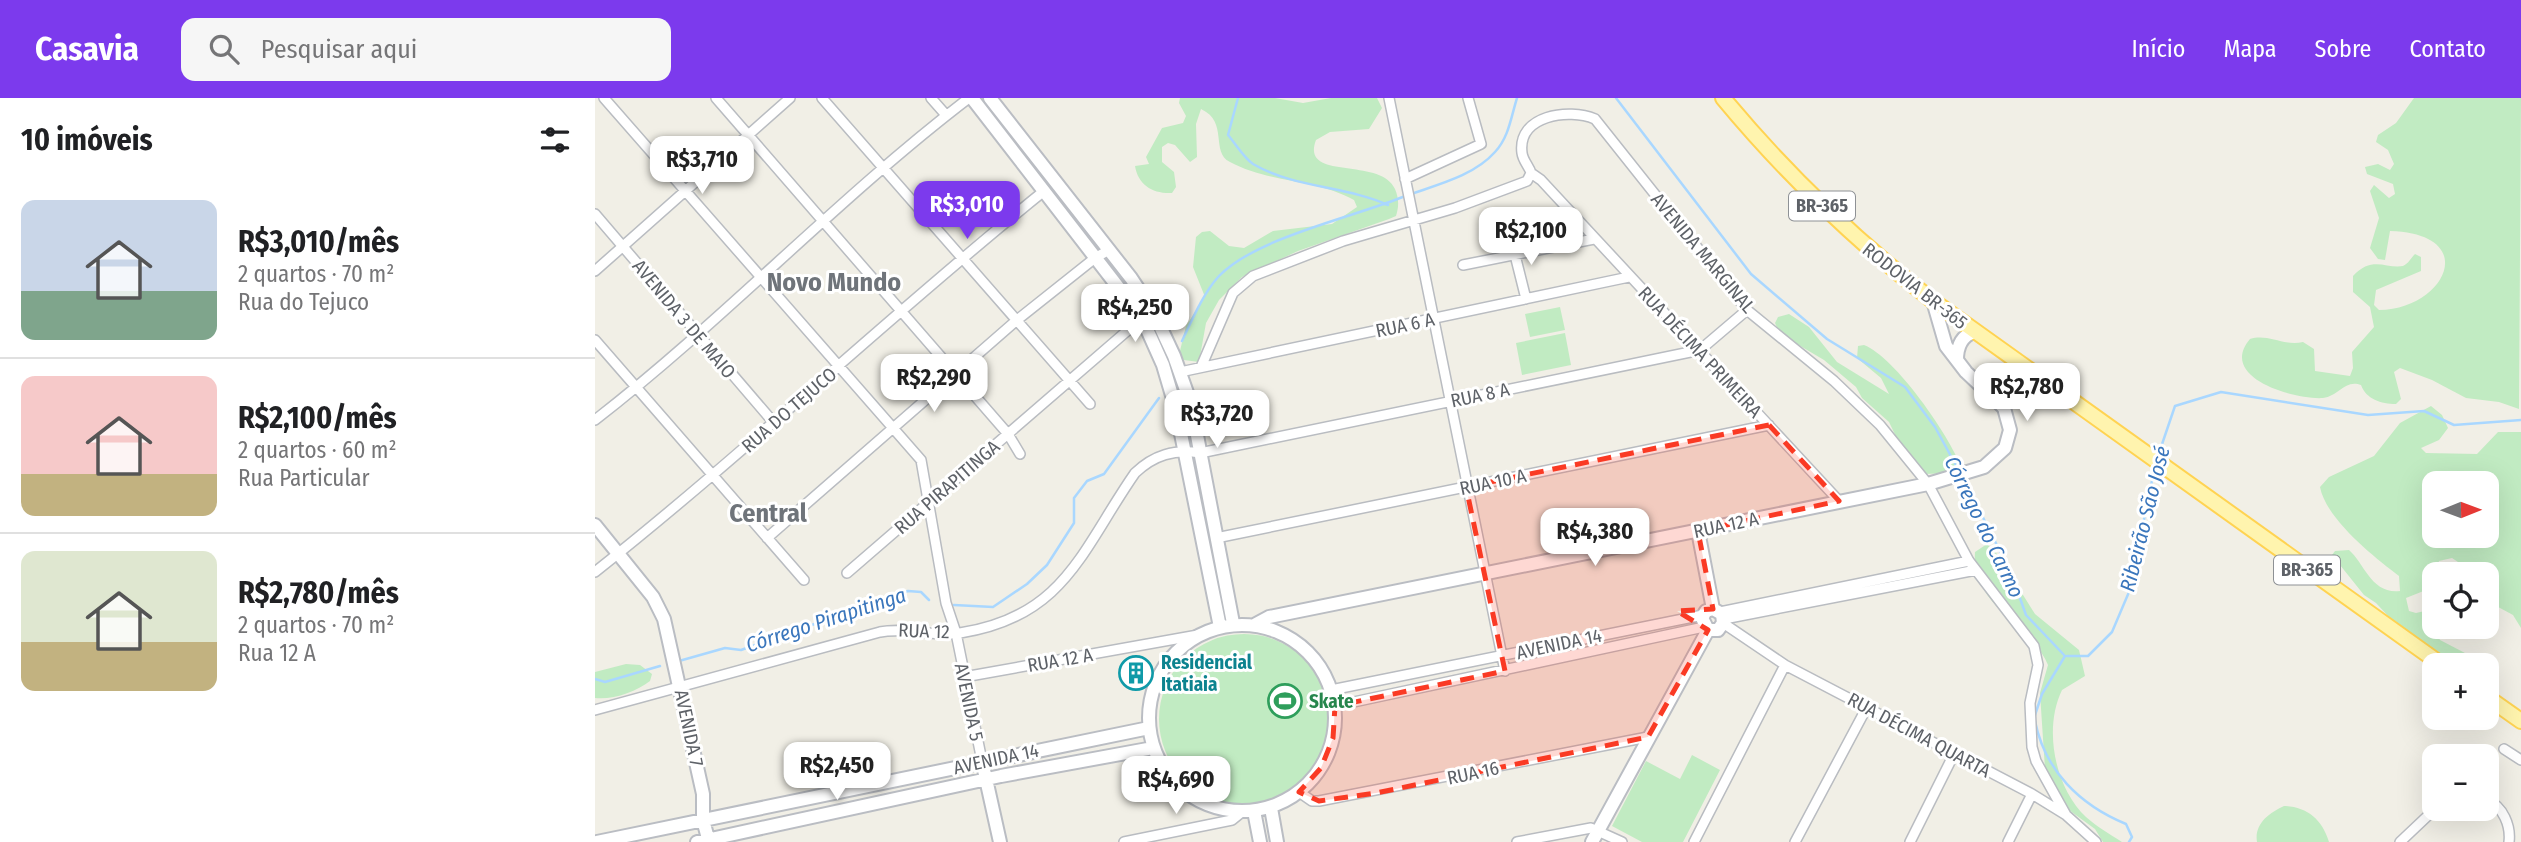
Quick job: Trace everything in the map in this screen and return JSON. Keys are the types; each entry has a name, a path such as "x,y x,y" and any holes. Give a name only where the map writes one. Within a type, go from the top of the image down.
{"main road":[{"path":"970,98 1142,318 1163,365 1226,625"},
{"path":"990,98 1109,250 1153,311 1191,404 1216,538 1226,625"},
{"name":"RODOVIA BR-365","path":"1723,98 1799,184 1855,239 1933,302 2425,653"},
{"name":"RUA 12 A","path":"1256,624 1269,617 1929,484 1984,467 1998,456 2008,440 2008,413 1946,346 1933,302"},
{"path":"1957,360 1960,344 1965,336 1974,332"},
{"name":"AVENIDA 7","path":"595,525 658,605 680,687 703,794 715,817 707,841"},
{"path":"1596,836 1714,620 1698,531"},
{"path":"1256,624 1280,632 1301,645 1320,666 1335,706 1333,738 1321,768 1299,792 1271,808 1228,811 1204,804 1182,790 1164,771 1153,748 1149,727 1151,701 1159,674 1175,651 1198,635 1226,625 1256,624"},
{"path":"2499,705 2521,721"},
{"name":"AVENIDA 14","path":"597,842 1149,727"},
{"name":"AVENIDA 14","path":"707,841 986,779 1153,748"},
{"name":"AVENIDA 5","path":"982,761 1000,842"},
{"path":"856,788 853,798 860,806"},
{"path":"839,791 845,800 841,810"},
{"path":"1271,808 1277,842"},
{"path":"1248,811 1260,842"},
{"path":"715,817 732,835"},
{"path":"687,823 697,829 707,841"}],"street":[{"path":"595,102 602,98"},
{"name":"AVENIDA 5","path":"602,98 921,460 946,603 982,761"},
{"path":"716,98 1008,434 1020,454"},
{"path":"595,271 790,98"},
{"path":"822,98 1090,404"},
{"path":"931,98 946,115"},
{"path":"595,420 697,336 883,167 970,98"},
{"path":"1389,98 1505,671"},
{"path":"1406,183 1481,144 1468,98"},
{"name":"AVENIDA MARGINAL","path":"1531,173 1522,155 1522,144 1526,130 1534,122 1571,114 1595,119 1747,310 1834,381 1871,416 1929,484 1969,561 2034,646 2038,666 2030,703 2032,747 2036,761 2066,816"},
{"path":"1201,367 1233,293 1253,276 1343,241 1415,221 1515,186 1527,181 1531,173"},
{"name":"RUA DÉCIMA PRIMEIRA","path":"1531,173 1839,501"},
{"name":"RUA DO TEJUCO","path":"595,572 713,477 962,257 1044,191"},
{"name":"AVENIDA 3 DE MAIO","path":"595,214 774,423"},
{"path":"1463,265 1594,239"},
{"path":"767,538 1017,320 1095,258 1109,250"},
{"path":"1515,255 1527,299"},
{"name":"RUA 6 A","path":"1180,372 1629,277"},
{"name":"RUA 8 A","path":"1185,453 1200,453 1700,350 1747,310"},
{"name":"RUA PIRAPITINGA","path":"847,573 1142,318"},
{"path":"595,340 804,580"},
{"name":"RUA 10 A","path":"1216,538 1769,425"},
{"name":"RUA 12","path":"595,710 893,629 955,634 1005,619 1046,598 1080,562 1135,473 1167,453 1185,453"},
{"name":"AVENIDA 14","path":"1335,706 1505,671 1969,561"},
{"name":"AVENIDA 14","path":"1331,690 1502,656 1714,620 1976,570"},
{"name":"RUA DÉCIMA QUARTA","path":"1714,620 1785,665 2032,794 2066,816 2094,839"},
{"name":"RUA 12 A","path":"964,677 1198,635"},
{"path":"1694,842 1785,665"},
{"path":"1795,842 1867,707"},
{"name":"RUA 16","path":"1299,792 1312,801 1376,793 1648,737"},
{"path":"2504,749 2521,760"},
{"path":"1910,842 1954,754"},
{"path":"2008,842 2032,794"},
{"path":"2499,809 2510,832 2509,842"},
{"path":"1124,842 1232,820 1248,811"},
{"path":"2400,842 2422,821"},
{"path":"1517,842 1581,828 1596,836 1622,842"}],"highlighted area":[{"path":"1769,425 1839,501 1698,531 1713,609 1677,611 1708,630 1648,737 1376,793 1319,801 1299,792 1321,768 1333,738 1335,706 1505,671 1466,487"}],"green space":[{"path":"1180,98 1275,98 1303,103 1331,98 1377,98 1382,108 1369,129 1330,132 1316,140 1314,153 1319,161 1330,165 1374,173 1387,179 1395,189 1398,202 1396,216 1298,251 1242,277 1219,300 1206,323 1199,362 1184,360 1179,355 1186,326 1205,297 1193,267 1196,237 1202,232 1210,231 1229,246 1244,248 1273,231 1332,224 1357,207 1354,200 1340,193 1261,174 1230,162 1221,151 1215,121 1201,109 1196,124 1197,157 1190,162 1175,145 1168,143 1162,147 1162,162 1174,172 1176,187 1172,193 1147,187 1139,178 1135,166 1149,164 1146,157 1162,128 1183,123 1186,116 1179,103"},
{"path":"2414,98 2521,98 2519,409 2499,402 2466,398 2432,380 2400,368 2394,372 2401,399 2396,404 2375,400 2366,394 2361,385 2355,384 2346,386 2329,397 2310,398 2264,384 2251,375 2244,365 2243,353 2250,339 2303,342 2314,349 2315,371 2350,376 2353,368 2352,352 2374,327 2370,307 2353,292 2353,276 2373,264 2403,266 2415,254 2421,257 2421,271 2376,290 2374,305 2379,310 2402,306 2421,298 2436,285 2444,271 2444,257 2436,244 2419,235 2390,231 2385,260 2378,259 2370,248 2379,218 2370,191 2374,185 2389,198 2395,194 2393,184 2367,174 2365,167 2378,164 2390,170 2394,164 2388,150 2376,142 2378,135 2396,123"},
{"path":"1560,307 1565,330 1530,337 1525,314"},
{"path":"1789,314 1809,327 1837,362 1889,394 1881,378 1857,358 1858,346 1864,345 1877,352 1905,381 1934,418 1961,467 1951,473 1925,474 1904,453 1889,422 1862,398 1856,387 1824,360 1780,334 1775,323 1778,317"},
{"path":"1565,333 1571,365 1522,375 1516,343"},
{"path":"2431,406 2442,415 2448,428 2439,440 2421,448 2426,453 2477,454 2498,432 2521,432 2521,628 2513,615 2499,607 2499,562 2458,562 2452,558 2439,562 2422,562 2422,592 2406,598 2409,611 2422,612 2422,639 2439,639 2465,653 2432,653 2405,634 2376,603 2364,595 2332,555 2335,551 2349,550 2382,588 2400,591 2399,576 2341,524 2331,512 2320,487 2329,477 2374,456 2400,423"},
{"path":"1987,544 1998,555 2035,614 2079,650 2085,676 2062,690 2056,705 2053,722 2055,757 2075,805 2090,821 2122,842 2103,842 2095,829 2062,805 2045,769 2040,693 2048,665 2029,638 1992,601 1982,587 1976,571 1975,552"},
{"path":"1244,634 1277,640 1304,659 1323,686 1329,719 1323,752 1304,779 1277,798 1244,804 1211,798 1184,779 1165,752 1159,719 1165,686 1184,659 1211,640"},
{"path":"626,664 640,665 652,674 650,681 624,694 595,698 595,672"},
{"path":"1692,755 1720,770 1683,842 1642,842 1612,826 1646,761 1680,779"},
{"path":"2284,806 2300,809 2313,816 2329,842 2257,842 2260,825 2273,812"}],"waterway":[{"name":"Córrego do Carmo","path":"1238,98 1228,135 1253,164 1285,178 1355,194 1388,205"},
{"name":"Córrego Pirapitinga","path":"1182,341 1208,290 1219,276 1235,263 1279,240 1451,180 1486,161 1504,140 1517,98"},
{"name":"Córrego do Carmo","path":"1616,98 1751,274 1827,339 1905,387 1935,427 1958,469"},
{"name":"Ribeirão São José","path":"2158,456 2175,406 2221,392 2368,415 2424,411 2454,425 2521,420"},
{"name":"Córrego Pirapitinga","path":"954,605 993,607 1027,584 1047,565 1074,523 1074,498 1087,481 1104,474 1159,398"},
{"name":"Ribeirão São José","path":"2067,656 2088,656 2112,632 2129,592 2155,466"},
{"name":"Córrego do Carmo","path":"1963,478 2011,573 2026,615 2065,656"},
{"name":"Córrego Pirapitinga","path":"679,661 725,648 741,650 908,591 921,592 929,600"},
{"path":"2035,715 2042,694 2065,656"},
{"name":"Córrego Pirapitinga","path":"595,679 605,682 660,666"},
{"path":"2035,721 2047,756 2056,771 2094,807 2126,824 2132,837 2129,842"}],"place":[{"name":"Residencial Itatiaia","path":"1136,673"},
{"name":"Skate","path":"1285,701"}],"district":[{"name":"Novo Mundo","path":"834,282"},
{"name":"Central","path":"768,513"}]}
